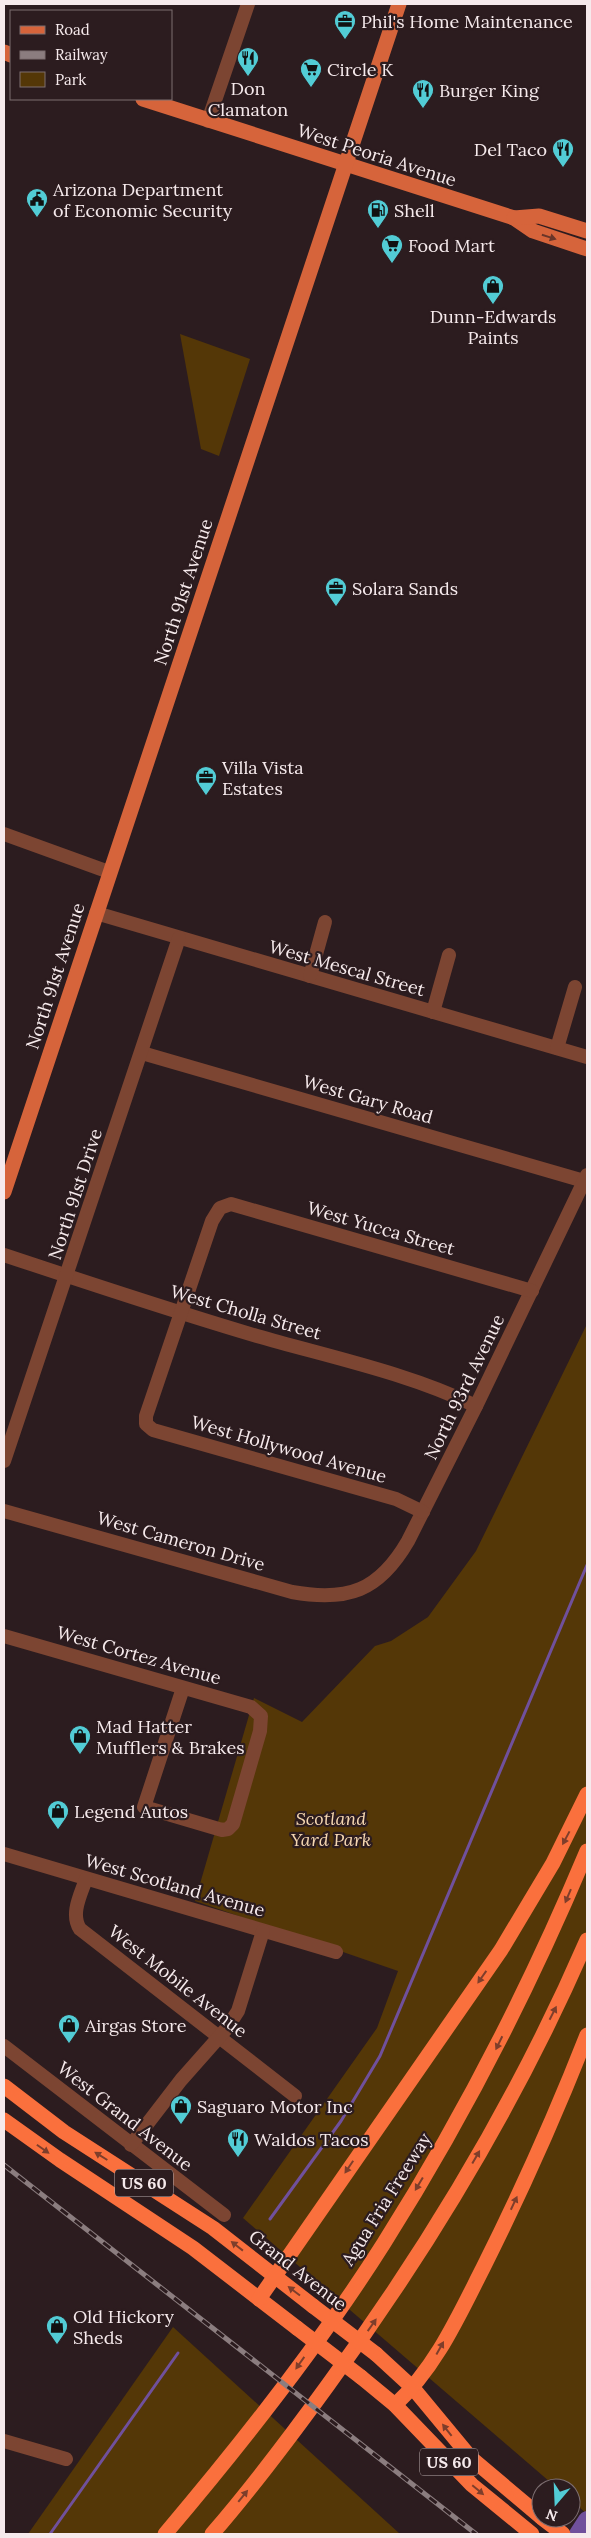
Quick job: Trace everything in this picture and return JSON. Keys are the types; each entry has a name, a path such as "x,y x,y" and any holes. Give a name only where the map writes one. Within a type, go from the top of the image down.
{"highway":[{"path":"259,2298 501,1950 553,1863 587,1794"},
{"name":"Agua Fria Freeway","path":"165,2534 231,2455 294,2373 383,2244 490,2062 550,1940 587,1851"},
{"path":"212,2534 292,2435 370,2328 433,2229 503,2110 571,1978 587,1940"},
{"path":"395,2405 413,2388 439,2350 505,2224 548,2130 587,2035"},
{"name":"Grand Avenue","path":"4,2086 64,2132 213,2228 376,2354 413,2388 471,2458 531,2509"},
{"name":"US 60","path":"4,2120 60,2160 193,2248 361,2377 395,2405 472,2485 532,2534"}],"main road":[{"name":"North 91st Avenue","path":"4,1192 399,4"},
{"name":"West Peoria Avenue","path":"146,100 514,218 533,232 587,249"},
{"name":"West Peoria Avenue","path":"514,218 539,216 587,231"}],"street":[{"path":"208,121 248,4"},
{"path":"4,834 109,872"},
{"name":"West Mescal Street","path":"96,913 587,1057"},
{"path":"310,976 325,922"},
{"name":"North 91st Drive","path":"4,1461 142,1054 179,938"},
{"path":"433,1012 449,955"},
{"path":"557,1048 575,987"},
{"name":"West Gary Road","path":"142,1054 586,1178"},
{"name":"North 93rd Avenue","path":"350,1594 373,1584 398,1558 476,1406 586,1178"},
{"name":"West Yucca Street","path":"181,1314 212,1221 220,1208 230,1204 532,1292"},
{"name":"West Cholla Street","path":"4,1255 181,1314 409,1380 448,1393 476,1406"},
{"name":"West Hollywood Avenue","path":"181,1314 146,1416 146,1424 153,1430 396,1499 423,1512"},
{"name":"West Cameron Drive","path":"4,1511 292,1592 322,1597 350,1594"},
{"name":"West Cortez Avenue","path":"4,1636 251,1707 261,1716 260,1731 233,1824 228,1829 222,1830 144,1808 183,1688"},
{"name":"West Scotland Avenue","path":"4,1854 336,1952"},
{"name":"West Mobile Avenue","path":"86,1879 76,1914 76,1922 80,1929 295,2096"},
{"path":"131,2145 238,2011 263,1931"},
{"name":"West Grand Avenue","path":"4,2046 224,2215"},
{"path":"4,2442 66,2459"}],"green space":[{"path":"180,334 250,359 219,456 201,449"},
{"name":"Scotland Yard Park","path":"587,1324 587,2514 581,2509 581,2478 545,2478 243,2218 377,2028 398,1971 195,1901 254,1698 302,1722 375,1646 391,1641 428,1617 476,1551"},
{"path":"173,2327 400,2534 28,2534"}],"waterway":[{"path":"270,2219 341,2121 380,2056 587,1565"},
{"path":"50,2534 178,2353"},
{"path":"578,2534 587,2520"}],"railway":[{"path":"4,2165 476,2534"}],"place":[{"name":"Phil's Home Maintenance","path":"345,40"},
{"name":"Don Clamaton","path":"248,77"},
{"name":"Circle K","path":"311,88"},
{"name":"Burger King","path":"423,109"},
{"name":"Del Taco","path":"563,168"},
{"name":"Arizona Department of Economic Security","path":"37,218"},
{"name":"Shell","path":"378,229"},
{"name":"Food Mart","path":"392,264"},
{"name":"Dunn-Edwards Paints","path":"493,305"},
{"name":"Solara Sands","path":"336,607"},
{"name":"Villa Vista Estates","path":"206,796"},
{"name":"Mad Hatter Mufflers & Brakes","path":"80,1755"},
{"name":"Legend Autos","path":"58,1830"},
{"name":"Airgas Store","path":"69,2044"},
{"name":"Saguaro Motor Inc","path":"181,2125"},
{"name":"Waldos Tacos","path":"238,2158"},
{"name":"Old Hickory Sheds","path":"57,2345"}]}
